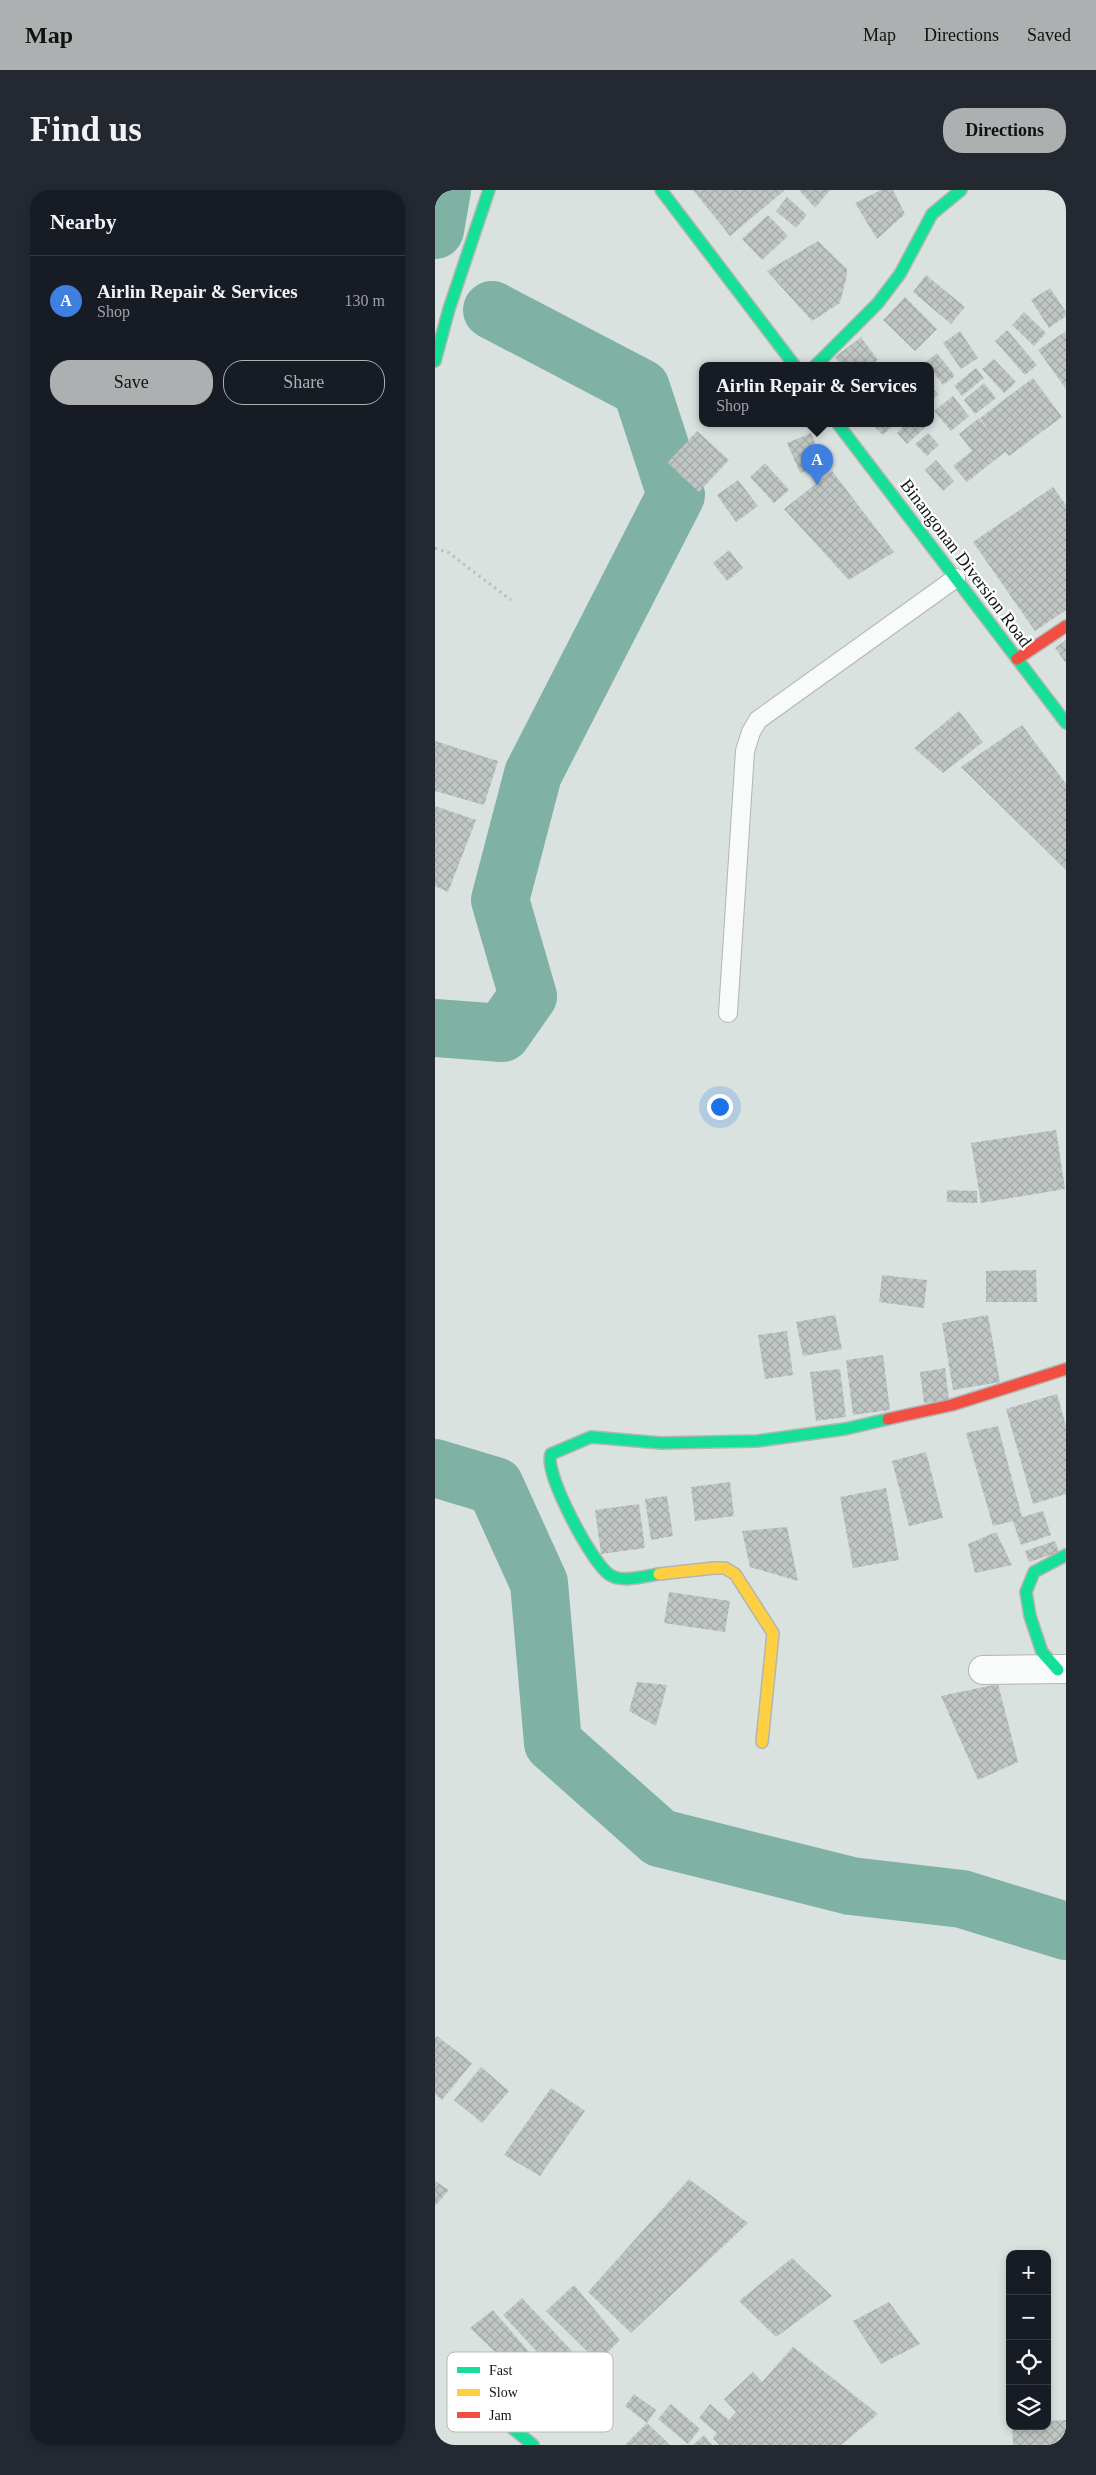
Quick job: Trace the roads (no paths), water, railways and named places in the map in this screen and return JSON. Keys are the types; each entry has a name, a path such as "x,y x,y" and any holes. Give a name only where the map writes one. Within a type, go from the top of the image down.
{"street":[{"path":"435,361 449,309 489,190"},
{"path":"661,190 792,362"},
{"path":"819,362 878,303 900,274 932,214 961,190"},
{"name":"Binangonan Diversion Road","path":"840,427 1066,723"},
{"path":"1017,659 1066,626"},
{"path":"763,1742 773,1633 735,1574 725,1568 714,1568 624,1578 609,1575 597,1565 583,1543 551,1466 549,1458 551,1454 591,1436 661,1443 757,1441 845,1429 952,1405 1066,1369"},
{"path":"1062,1670 1042,1652 1030,1616 1026,1592 1034,1572 1066,1555"},
{"path":"983,1670 1062,1670"},
{"path":"517,2432 533,2445"}],"lane":[{"path":"728,1013 745,751 751,732 758,720 956,578"}],"waterway":[{"path":"435,230 442,190"},
{"path":"435,1028 502,1033 528,996 500,900 533,774 676,495 641,388 492,310"},
{"path":"435,1468 495,1486 539,1583 553,1743 660,1838 851,1886 962,1899 1066,1931"}],"place":[{"name":"Airlin Repair & Services","path":"817,485"}]}
